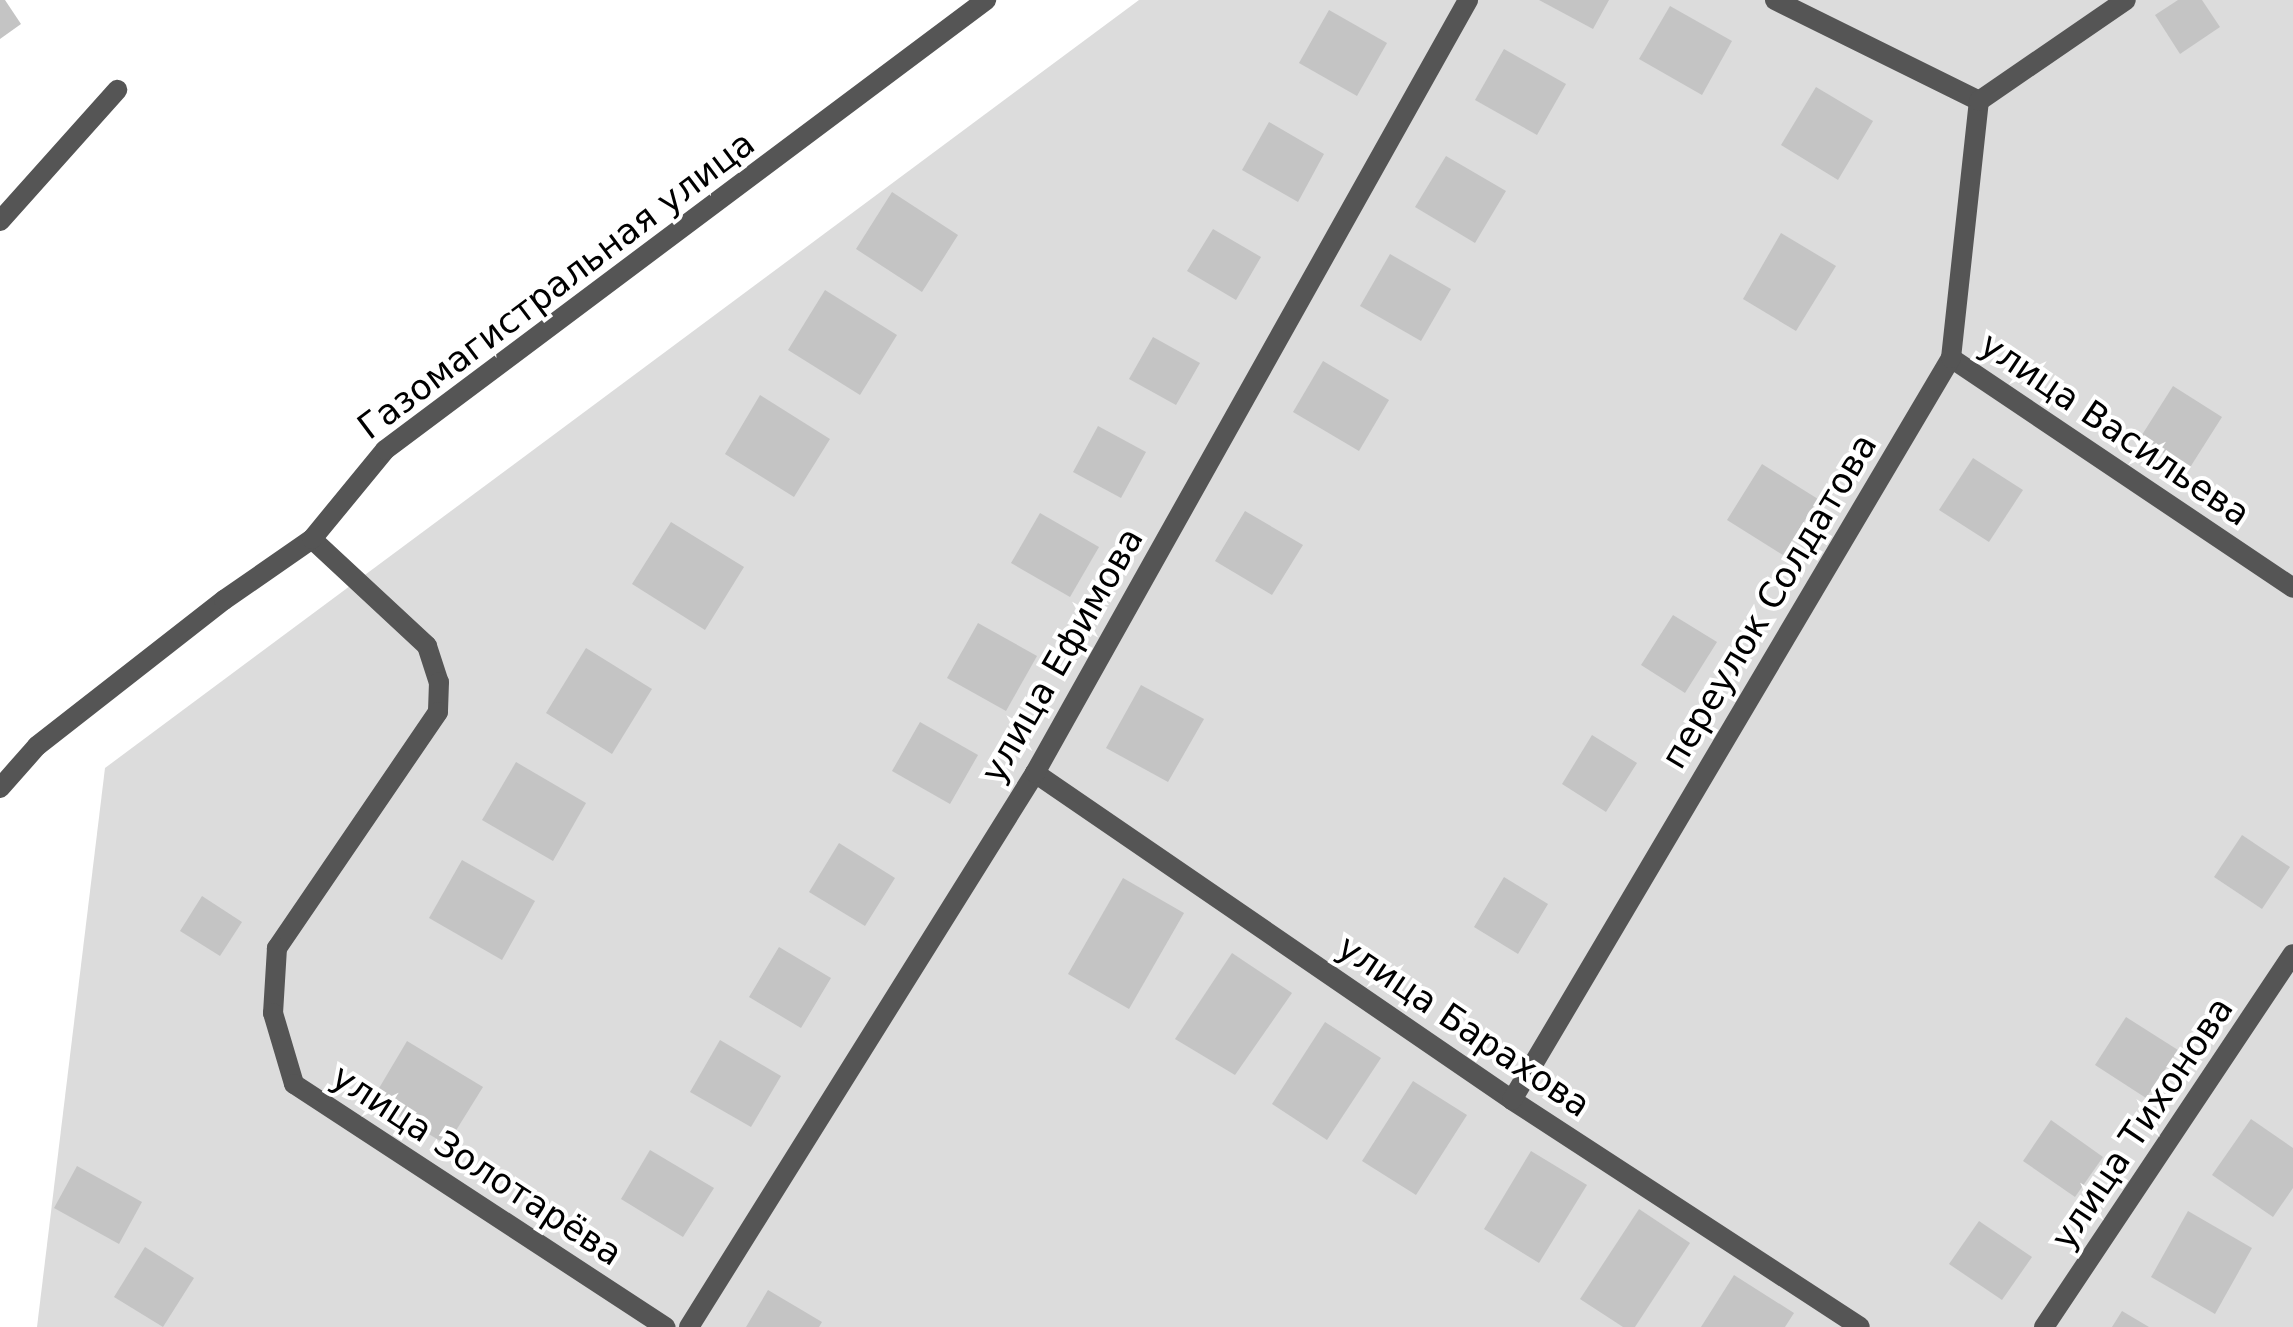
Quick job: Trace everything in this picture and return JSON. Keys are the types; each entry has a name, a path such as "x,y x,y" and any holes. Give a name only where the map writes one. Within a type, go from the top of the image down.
{"street":[{"name":"Газомагистральная улица","path":"0,788 37,746 224,600 312,540 385,450 986,0"},
{"name":"улица Ефимова","path":"689,1327 1035,772 1468,0"},
{"path":"1775,0 1979,101 2126,0"},
{"path":"0,221 117,90"},
{"name":"переулок Солдатова","path":"1512,1100 1951,358 1979,101"},
{"name":"улица Васильева","path":"1951,358 2293,588"},
{"name":"улица Золотарёва","path":"312,540 427,646 439,682 438,712 278,948 273,1013 294,1084 666,1327"},
{"name":"улица Барахова","path":"1035,772 1512,1100 1860,1327"},
{"name":"улица Тихонова","path":"2044,1327 2293,954"}],"shaded area":[{"path":"1139,0 2293,0 2293,1327 37,1327 105,768"}],"building":[{"path":"0,0 5,0 21,24 0,39"},
{"path":"1539,0 1609,0 1593,29"},
{"path":"2178,0 2202,0 2220,27 2180,54 2155,15"},
{"path":"1670,6 1732,41 1702,95 1639,59"},
{"path":"1329,10 1387,43 1357,96 1299,63"},
{"path":"1504,49 1566,84 1537,135 1475,100"},
{"path":"1816,87 1873,121 1838,180 1781,145"},
{"path":"1269,122 1324,154 1298,202 1242,170"},
{"path":"1446,156 1506,191 1475,243 1415,207"},
{"path":"892,192 958,235 922,292 856,249"},
{"path":"1213,229 1261,257 1236,300 1187,271"},
{"path":"1781,233 1836,266 1796,331 1743,299"},
{"path":"1390,254 1451,289 1421,341 1360,306"},
{"path":"825,290 897,335 860,395 788,350"},
{"path":"1153,337 1200,363 1176,405 1129,379"},
{"path":"1323,361 1389,400 1359,451 1293,412"},
{"path":"2173,386 2222,417 2189,469 2140,438"},
{"path":"760,395 830,439 794,497 725,454"},
{"path":"1098,426 1146,452 1121,498 1073,472"},
{"path":"1973,458 2023,490 1989,542 1939,510"},
{"path":"1762,464 1818,499 1783,555 1727,520"},
{"path":"1245,511 1303,545 1272,595 1215,561"},
{"path":"1040,513 1099,547 1070,597 1011,563"},
{"path":"671,522 744,567 705,630 632,584"},
{"path":"1673,615 1717,642 1685,693 1641,665"},
{"path":"978,623 1037,656 1006,711 947,678"},
{"path":"586,648 652,689 612,754 546,713"},
{"path":"1141,685 1204,719 1168,782 1106,748"},
{"path":"920,722 978,755 950,804 892,771"},
{"path":"1592,735 1637,763 1606,812 1562,784"},
{"path":"516,762 586,803 553,861 482,820"},
{"path":"2242,835 2290,867 2262,909 2214,877"},
{"path":"839,843 895,878 865,926 809,892"},
{"path":"462,860 535,901 502,960 429,918"},
{"path":"1504,877 1548,904 1518,954 1474,927"},
{"path":"1123,878 1184,913 1129,1009 1068,974"},
{"path":"202,896 242,922 220,956 180,931"},
{"path":"779,947 831,978 801,1028 749,997"},
{"path":"1232,953 1292,993 1235,1075 1175,1039"},
{"path":"2126,1017 2178,1050 2146,1098 2095,1065"},
{"path":"1325,1022 1381,1058 1327,1140 1272,1104"},
{"path":"720,1040 781,1076 751,1127 690,1092"},
{"path":"407,1041 483,1087 447,1145 372,1100"},
{"path":"1413,1081 1467,1115 1416,1195 1362,1161"},
{"path":"2251,1119 2293,1148 2293,1188 2273,1217 2212,1175"},
{"path":"2051,1120 2103,1157 2075,1197 2023,1161"},
{"path":"650,1150 714,1188 683,1237 621,1199"},
{"path":"1531,1151 1587,1185 1539,1263 1484,1229"},
{"path":"77,1166 142,1202 119,1244 54,1208"},
{"path":"1639,1209 1690,1243 1635,1327 1623,1327 1580,1299"},
{"path":"2188,1211 2252,1248 2215,1314 2151,1277"},
{"path":"1979,1221 2032,1257 2002,1300 1949,1264"},
{"path":"145,1247 194,1278 163,1327 114,1297"},
{"path":"1734,1275 1794,1313 1785,1327 1701,1327"},
{"path":"768,1290 822,1322 819,1327 746,1327"},
{"path":"2122,1311 2149,1327 2112,1327"}]}
